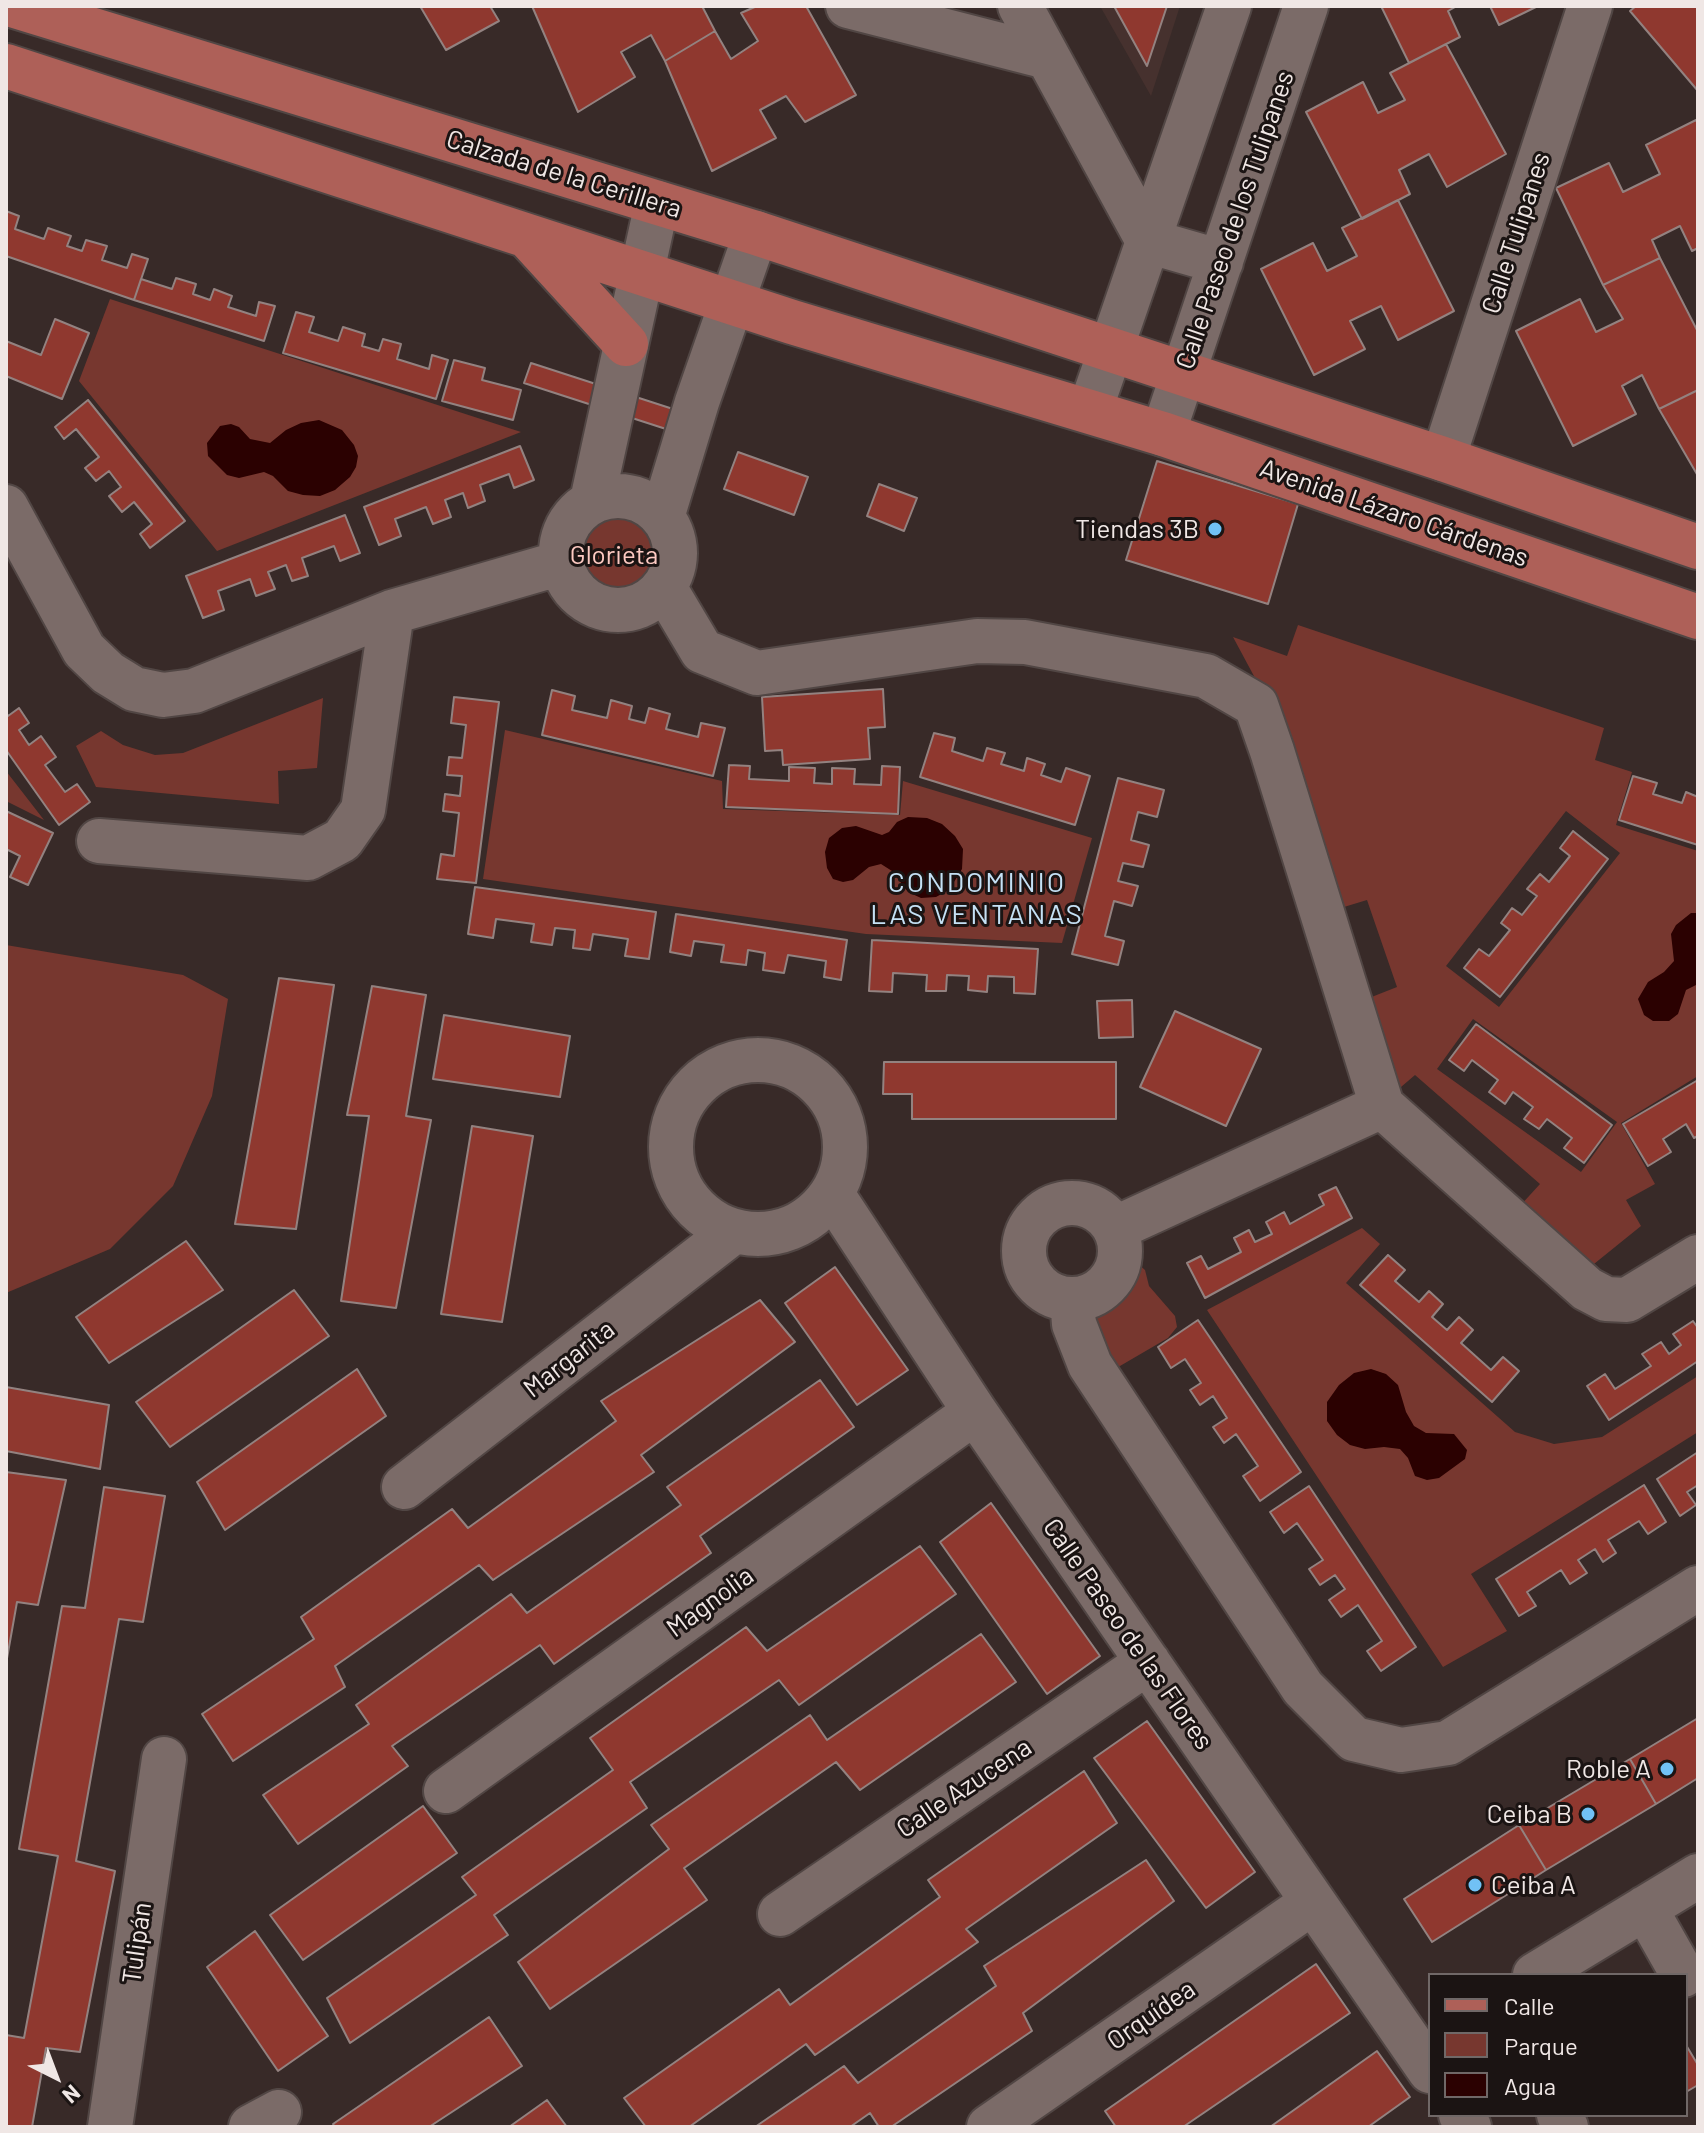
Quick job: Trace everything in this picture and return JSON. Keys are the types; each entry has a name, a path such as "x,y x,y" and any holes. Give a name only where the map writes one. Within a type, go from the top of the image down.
{"main road":[{"name":"Calzada de la Cerillera","path":"15,6 756,233 1111,350"},
{"path":"6,66 732,302 1090,410"},
{"path":"527,236 626,344"},
{"path":"1111,350 1698,547"},
{"name":"Avenida Lázaro Cárdenas","path":"1090,410 1698,617"}],"street":[{"path":"848,6 1047,57"},
{"path":"1020,6 1148,241 1221,262"},
{"path":"1090,410 1229,6"},
{"name":"Calle Paseo de los Tulipanes","path":"1163,434 1306,6"},
{"name":"Calle Tulipanes","path":"1443,459 1590,6"},
{"path":"592,501 657,203"},
{"path":"663,514 697,402 756,233"},
{"path":"617,495 642,499 663,514 673,531 676,550 674,570 664,587 650,601 633,609 614,610 595,606 580,596 568,581 561,563 561,545 566,527 577,512 592,501 617,495"},
{"path":"6,507 84,650 108,673 134,689 163,695 194,691 392,612 561,563"},
{"path":"664,587 702,651 757,673 977,641 1025,642 1206,676 1256,705 1382,1106 1587,1289 1606,1299 1627,1300 1698,1257"},
{"path":"99,841 308,858 342,840 363,810 392,612"},
{"path":"764,1059 793,1067 819,1083 837,1107 845,1136 844,1166 832,1194 814,1215 790,1229 762,1235 734,1231 708,1220 688,1201 675,1176 670,1148 675,1120 688,1095 707,1076 735,1063 764,1059"},
{"path":"1116,1228 1382,1106"},
{"name":"Calle Paseo de las Flores","path":"832,1194 975,1412 1428,2068"},
{"path":"1078,1203 1093,1207 1116,1228 1121,1244 1120,1261 1114,1276 1103,1289 1088,1297 1072,1300 1057,1298 1043,1290 1032,1278 1024,1249 1027,1234 1035,1220 1055,1207 1078,1203"},
{"name":"Margarita","path":"404,1487 734,1231"},
{"path":"1072,1300 1074,1324 1090,1365 1303,1688 1354,1739 1401,1750 1448,1743 1698,1588"},
{"name":"Magnolia","path":"446,1791 975,1412"},
{"name":"Calle Azucena","path":"780,1914 1148,1662"},
{"name":"Tulipán","path":"110,2127 164,1759"},
{"path":"1538,1973 1698,1876"},
{"name":"Orquídea","path":"989,2127 1313,1902"},
{"path":"1645,1908 1683,1973"},
{"path":"1688,1982 1698,2000"}],"shaded area":[{"path":"1100,6 1180,6 1151,96"}],"green space":[{"path":"110,299 521,432 217,551 79,381"},
{"name":"Glorieta","path":"614,514 630,517 643,526 652,539 655,555 652,571 643,584 630,593 614,596 598,593 585,584 576,571 573,555 576,539 585,526 598,517"},
{"path":"1298,625 1604,728 1595,760 1632,772 1616,825 1698,851 1698,1076 1621,1123 1655,1184 1626,1200 1641,1226 1589,1268 1519,1207 1540,1184 1415,1075 1394,1093 1364,1000 1397,987 1367,900 1334,910 1255,678 1233,637 1287,656","holes":["1566,811 1620,853 1499,1007 1446,966","1473,1019 1617,1122 1581,1172 1437,1069"]},
{"path":"323,698 317,768 278,771 279,804 96,787 76,746 101,731 123,745 155,755 183,753"},
{"path":"505,730 722,781 723,809 900,815 903,781 1092,838 1062,943 866,934 483,879"},
{"path":"6,771 44,820 6,801"},
{"path":"6,945 183,975 228,999 212,1096 173,1186 110,1249 6,1293"},
{"path":"1362,1228 1380,1244 1346,1283 1515,1432 1554,1444 1602,1437 1698,1376 1698,1432 1471,1574 1507,1631 1443,1667 1207,1310"},
{"path":"1137,1263 1145,1270 1149,1286 1175,1316 1177,1327 1168,1338 1120,1366 1110,1365 1098,1355 1094,1310 1115,1293"}],"water":[{"path":"319,420 342,430 358,456 350,477 335,490 320,496 288,491 273,476 264,472 239,478 227,475 208,456 207,443 220,426 231,424 239,427 250,439 270,443 286,430"},
{"path":"908,817 927,818 942,824 963,849 962,869 949,890 936,897 921,898 908,892 892,871 881,864 869,867 853,880 843,882 833,879 827,868 825,852 829,838 842,828 856,826 882,835"},
{"path":"1691,913 1698,913 1698,984 1686,990 1678,1014 1669,1021 1653,1021 1644,1015 1638,999 1648,982 1674,961 1671,934 1676,925"},
{"path":"1371,1369 1386,1374 1398,1385 1414,1426 1426,1433 1454,1434 1467,1450 1465,1459 1439,1478 1427,1480 1415,1476 1408,1458 1400,1449 1365,1449 1350,1445 1337,1435 1327,1421 1327,1402 1339,1385 1354,1373"}],"building":[{"path":"420,6 490,6 499,21 446,50"},
{"path":"532,6 702,6 715,31 665,61 651,35 621,52 635,77 578,112"},
{"path":"757,6 806,6 856,95 805,122 786,96 760,110 776,138 712,171 665,61 715,31 731,59 758,41 741,13"},
{"path":"1114,6 1167,6 1147,66"},
{"path":"1381,6 1457,6 1448,11 1460,37 1409,63"},
{"path":"1490,6 1538,6 1499,25"},
{"path":"1636,6 1698,6 1698,91 1630,11"},
{"path":"1446,44 1506,154 1447,187 1429,154 1399,170 1410,194 1362,219 1306,112 1363,82 1378,113 1405,100 1390,73"},
{"path":"1696,120 1698,248 1692,251 1680,226 1652,240 1660,258 1603,285 1556,188 1609,163 1623,192 1660,174 1646,145"},
{"path":"1398,200 1454,311 1398,340 1381,306 1350,321 1365,349 1314,375 1261,269 1313,243 1327,271 1357,256 1342,228"},
{"path":"6,211 19,216 15,229 44,239 48,228 71,236 67,246 82,251 86,240 107,246 102,260 127,268 132,254 148,259 134,300 6,256"},
{"path":"1660,258 1698,332 1698,390 1659,409 1642,375 1622,386 1636,414 1573,446 1516,331 1580,299 1596,332 1623,319 1603,285"},
{"path":"176,278 196,284 193,294 210,300 214,289 232,296 228,307 256,316 259,302 275,306 264,341 134,300 141,279 172,289"},
{"path":"296,312 314,317 309,332 338,341 343,327 365,334 362,346 379,351 383,339 401,344 397,359 429,369 432,355 448,360 436,399 283,353"},
{"path":"55,319 89,333 62,399 6,376 6,341 41,355"},
{"path":"454,360 485,368 482,380 521,390 513,420 442,401"},
{"path":"531,363 710,421 703,441 524,383"},
{"path":"1698,390 1698,476 1659,409"},
{"path":"88,400 185,521 150,548 140,534 152,524 134,502 122,512 109,496 121,487 109,471 96,481 85,468 99,457 76,429 64,439 55,427"},
{"path":"520,446 534,480 514,488 509,474 480,485 485,501 468,508 463,493 445,500 451,517 433,524 426,507 395,519 401,536 379,545 364,507"},
{"path":"738,452 808,477 794,515 724,489"},
{"path":"1157,461 1298,504 1268,604 1126,560"},
{"path":"879,484 917,498 904,531 867,516"},
{"path":"345,515 360,553 340,561 334,546 302,558 308,576 292,581 286,565 268,572 275,589 256,596 250,579 218,591 224,610 203,618 186,576"},
{"path":"883,689 885,727 868,728 870,759 783,765 782,750 765,751 762,697"},
{"path":"552,690 575,696 572,710 607,718 611,700 632,706 629,719 645,723 649,708 670,714 666,729 698,737 701,723 725,728 713,776 542,735"},
{"path":"454,697 499,702 476,883 437,879 441,854 454,856 459,813 443,811 445,794 460,796 462,776 447,775 449,757 462,758 466,725 451,723"},
{"path":"19,708 29,723 19,730 29,745 41,736 56,757 45,765 65,792 77,784 90,802 59,825 6,750 6,713 8,716"},
{"path":"934,733 955,738 952,751 983,761 987,748 1005,753 1001,764 1024,771 1027,758 1045,764 1041,775 1061,782 1066,768 1090,776 1075,825 920,777"},
{"path":"729,765 750,766 749,779 789,781 789,767 815,768 814,783 832,784 832,768 855,769 854,784 881,785 882,766 900,767 898,814 726,807"},
{"path":"1633,776 1657,783 1653,794 1682,803 1686,792 1698,797 1698,845 1619,820"},
{"path":"1118,778 1164,790 1157,817 1138,812 1131,840 1149,845 1143,867 1123,863 1118,881 1138,886 1132,906 1114,901 1105,936 1124,941 1118,965 1072,954"},
{"path":"6,811 53,833 28,885 10,877 20,856 6,849"},
{"path":"1573,831 1608,859 1500,997 1464,968 1479,949 1489,956 1510,930 1501,923 1512,908 1522,915 1537,896 1527,889 1540,874 1549,882 1570,856 1560,848"},
{"path":"475,887 656,912 649,959 625,956 628,939 593,934 590,950 573,948 575,930 555,928 552,945 531,942 534,924 496,919 493,938 468,934"},
{"path":"676,914 847,940 841,980 824,977 826,961 788,955 784,973 763,970 765,953 748,950 746,965 721,962 724,945 694,941 691,956 670,952"},
{"path":"872,940 1038,949 1035,994 1014,993 1014,977 988,976 987,992 968,990 969,976 947,975 946,991 926,991 927,975 893,973 892,992 869,991"},
{"path":"279,978 334,985 296,1229 235,1224"},
{"path":"372,986 426,995 406,1116 431,1120 396,1308 341,1301 369,1116 347,1115"},
{"path":"1132,1000 1133,1037 1099,1038 1097,1001"},
{"path":"1175,1011 1261,1049 1226,1126 1140,1087"},
{"path":"444,1015 570,1036 560,1097 433,1079"},
{"path":"1476,1024 1612,1125 1584,1163 1564,1148 1572,1138 1547,1119 1539,1129 1524,1119 1533,1107 1513,1092 1505,1104 1489,1092 1498,1080 1472,1060 1464,1071 1449,1060"},
{"path":"884,1062 1116,1062 1116,1119 912,1119 912,1094 883,1094"},
{"path":"1698,1080 1698,1136 1694,1138 1686,1124 1663,1139 1671,1152 1648,1166 1623,1124"},
{"path":"472,1126 533,1136 502,1322 441,1314"},
{"path":"1336,1187 1352,1218 1205,1298 1187,1263 1201,1256 1208,1269 1241,1252 1234,1238 1249,1230 1255,1242 1272,1234 1266,1222 1284,1212 1290,1224 1324,1205 1319,1195"},
{"path":"186,1241 223,1290 109,1363 76,1317"},
{"path":"1388,1255 1405,1270 1395,1281 1419,1302 1429,1291 1443,1304 1432,1317 1447,1330 1459,1317 1473,1330 1461,1343 1491,1370 1503,1357 1519,1371 1492,1402 1360,1285"},
{"path":"835,1267 908,1370 857,1405 785,1303"},
{"path":"294,1290 329,1336 170,1447 136,1402"},
{"path":"760,1300 795,1342 641,1455 654,1472 493,1580 479,1565 335,1666 345,1687 233,1761 202,1714 314,1639 301,1617 452,1509 468,1528 616,1421 601,1401"},
{"path":"1198,1320 1301,1472 1260,1501 1243,1476 1258,1466 1236,1434 1224,1443 1213,1427 1227,1418 1213,1396 1200,1405 1190,1390 1201,1383 1185,1359 1171,1368 1158,1347"},
{"path":"1693,1321 1698,1328 1698,1361 1609,1420 1587,1386 1605,1374 1615,1389 1651,1366 1642,1354 1661,1342 1669,1354 1681,1345 1673,1334"},
{"path":"357,1369 386,1416 225,1530 197,1482"},
{"path":"820,1380 854,1427 700,1536 711,1553 554,1664 540,1645 392,1746 408,1766 298,1844 263,1795 369,1724 356,1705 511,1594 527,1613 681,1505 667,1487"},
{"path":"6,1387 109,1405 100,1469 6,1451"},
{"path":"1698,1452 1698,1485 1687,1492 1696,1505 1680,1516 1657,1479"},
{"path":"6,1472 66,1480 38,1605 17,1602 6,1664"},
{"path":"1644,1485 1666,1522 1648,1534 1639,1521 1608,1540 1616,1553 1603,1562 1595,1549 1578,1560 1587,1573 1570,1584 1561,1570 1527,1592 1536,1606 1519,1616 1496,1579"},
{"path":"1309,1486 1416,1647 1381,1671 1367,1651 1382,1641 1358,1605 1341,1617 1329,1600 1345,1589 1335,1575 1320,1585 1309,1569 1323,1560 1297,1523 1284,1533 1270,1512"},
{"path":"104,1487 165,1496 143,1622 119,1619 76,1861 115,1871 80,2052 46,2048 32,2127 6,2127 6,2035 24,2038 58,1856 19,1849 62,1606 85,1608"},
{"path":"991,1503 1100,1656 1047,1694 940,1542"},
{"path":"920,1546 956,1594 799,1705 779,1680 630,1782 647,1808 494,1915 508,1935 350,2043 327,1998 476,1895 462,1877 613,1770 590,1738 746,1627 767,1651"},
{"path":"981,1634 1016,1682 860,1790 836,1762 684,1868 707,1900 550,2009 518,1962 669,1849 651,1825 810,1715 827,1740"},
{"name":"Roble A","path":"1698,1718 1698,1778 1656,1804 1630,1759"},
{"path":"1147,1721 1255,1872 1206,1908 1094,1758"},
{"name":"Ceiba B","path":"1630,1759 1656,1804 1546,1870 1519,1825"},
{"path":"1084,1771 1117,1823 966,1929 978,1942 815,2055 806,2044 689,2127 646,2127 624,2098 779,1989 790,2005 940,1897 928,1880"},
{"path":"423,1806 457,1853 303,1960 270,1915"},
{"name":"Ceiba A","path":"1519,1825 1546,1870 1432,1942 1404,1899"},
{"path":"1146,1860 1174,1901 1023,2013 1032,2031 891,2127 879,2127 870,2113 850,2127 755,2127 844,2066 858,2083 996,1986 984,1966"},
{"path":"255,1931 328,2036 278,2071 207,1967"},
{"path":"1316,1964 1350,2013 1183,2127 1116,2127 1105,2111"},
{"path":"489,2017 522,2066 429,2127 335,2127 333,2124"},
{"path":"1688,2048 1698,2065 1698,2085 1688,2091"},
{"path":"1377,2051 1410,2097 1368,2127 1270,2127"},
{"path":"547,2100 567,2127 509,2127"}],"place":[{"name":"Tiendas 3B","path":"1215,529"},
{"name":"Roble A","path":"1667,1769"},
{"name":"Ceiba B","path":"1588,1814"},
{"name":"Ceiba A","path":"1475,1885"}],"district":[{"name":"CONDOMINIO LAS VENTANAS","path":"977,899"}]}
